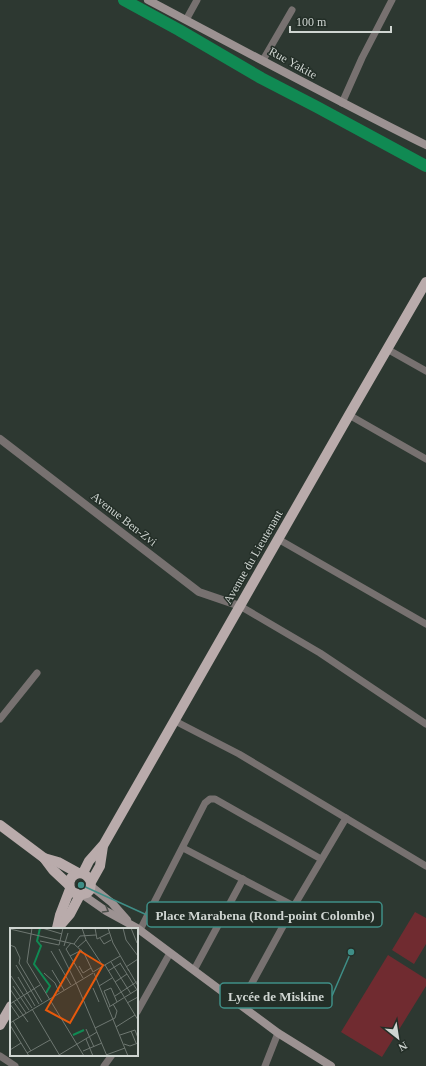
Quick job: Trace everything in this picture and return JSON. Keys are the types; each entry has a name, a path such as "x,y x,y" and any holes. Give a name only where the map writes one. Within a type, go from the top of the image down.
{"main road":[{"name":"Rue Yakite","path":"148,0 342,103 426,145"},
{"name":"Avenue du Lieutenant","path":"80,873 103,846 426,282"},
{"path":"0,825 44,858 53,870 76,894 82,895 106,911 137,928"},
{"name":"Avenue du Lieutenant","path":"91,884 100,866 103,846"},
{"path":"44,858 58,862 90,878 90,890 82,895 70,914 57,928"},
{"path":"57,928 70,887 70,880 73,875 80,873"},
{"path":"91,884 112,903 130,923"},
{"path":"140,930 278,1033 331,1066"},
{"path":"0,1025 10,1008"}],"street":[{"path":"186,20 197,0"},
{"path":"342,103 362,58 392,0"},
{"path":"263,60 292,10"},
{"path":"387,349 426,371"},
{"path":"349,415 426,459"},
{"name":"Avenue Ben-Zvi","path":"0,439 200,592 240,606"},
{"path":"278,539 426,624"},
{"path":"240,606 320,653 426,724"},
{"path":"0,719 37,673"},
{"path":"175,721 239,754 426,866"},
{"path":"140,930 205,803 210,799 215,799 321,859"},
{"path":"240,1005 294,906 346,818"},
{"path":"183,848 294,906"},
{"path":"194,970 243,879"},
{"path":"138,1010 170,952"},
{"path":"265,1066 278,1033"},
{"path":"0,1056 15,1066"},
{"path":"104,1066 111,1056"}],"shaded area":[{"path":"415,912 426,918 426,944 414,964 392,950"},
{"path":"388,955 426,979 426,986 382,1057 341,1032"}],"waterway":[{"path":"124,0 261,78 426,166"}],"place":[{"name":"Place Marabena (Rond-point Colombe)","path":"81,885"},
{"name":"Lycée de Miskine","path":"351,952"}]}
